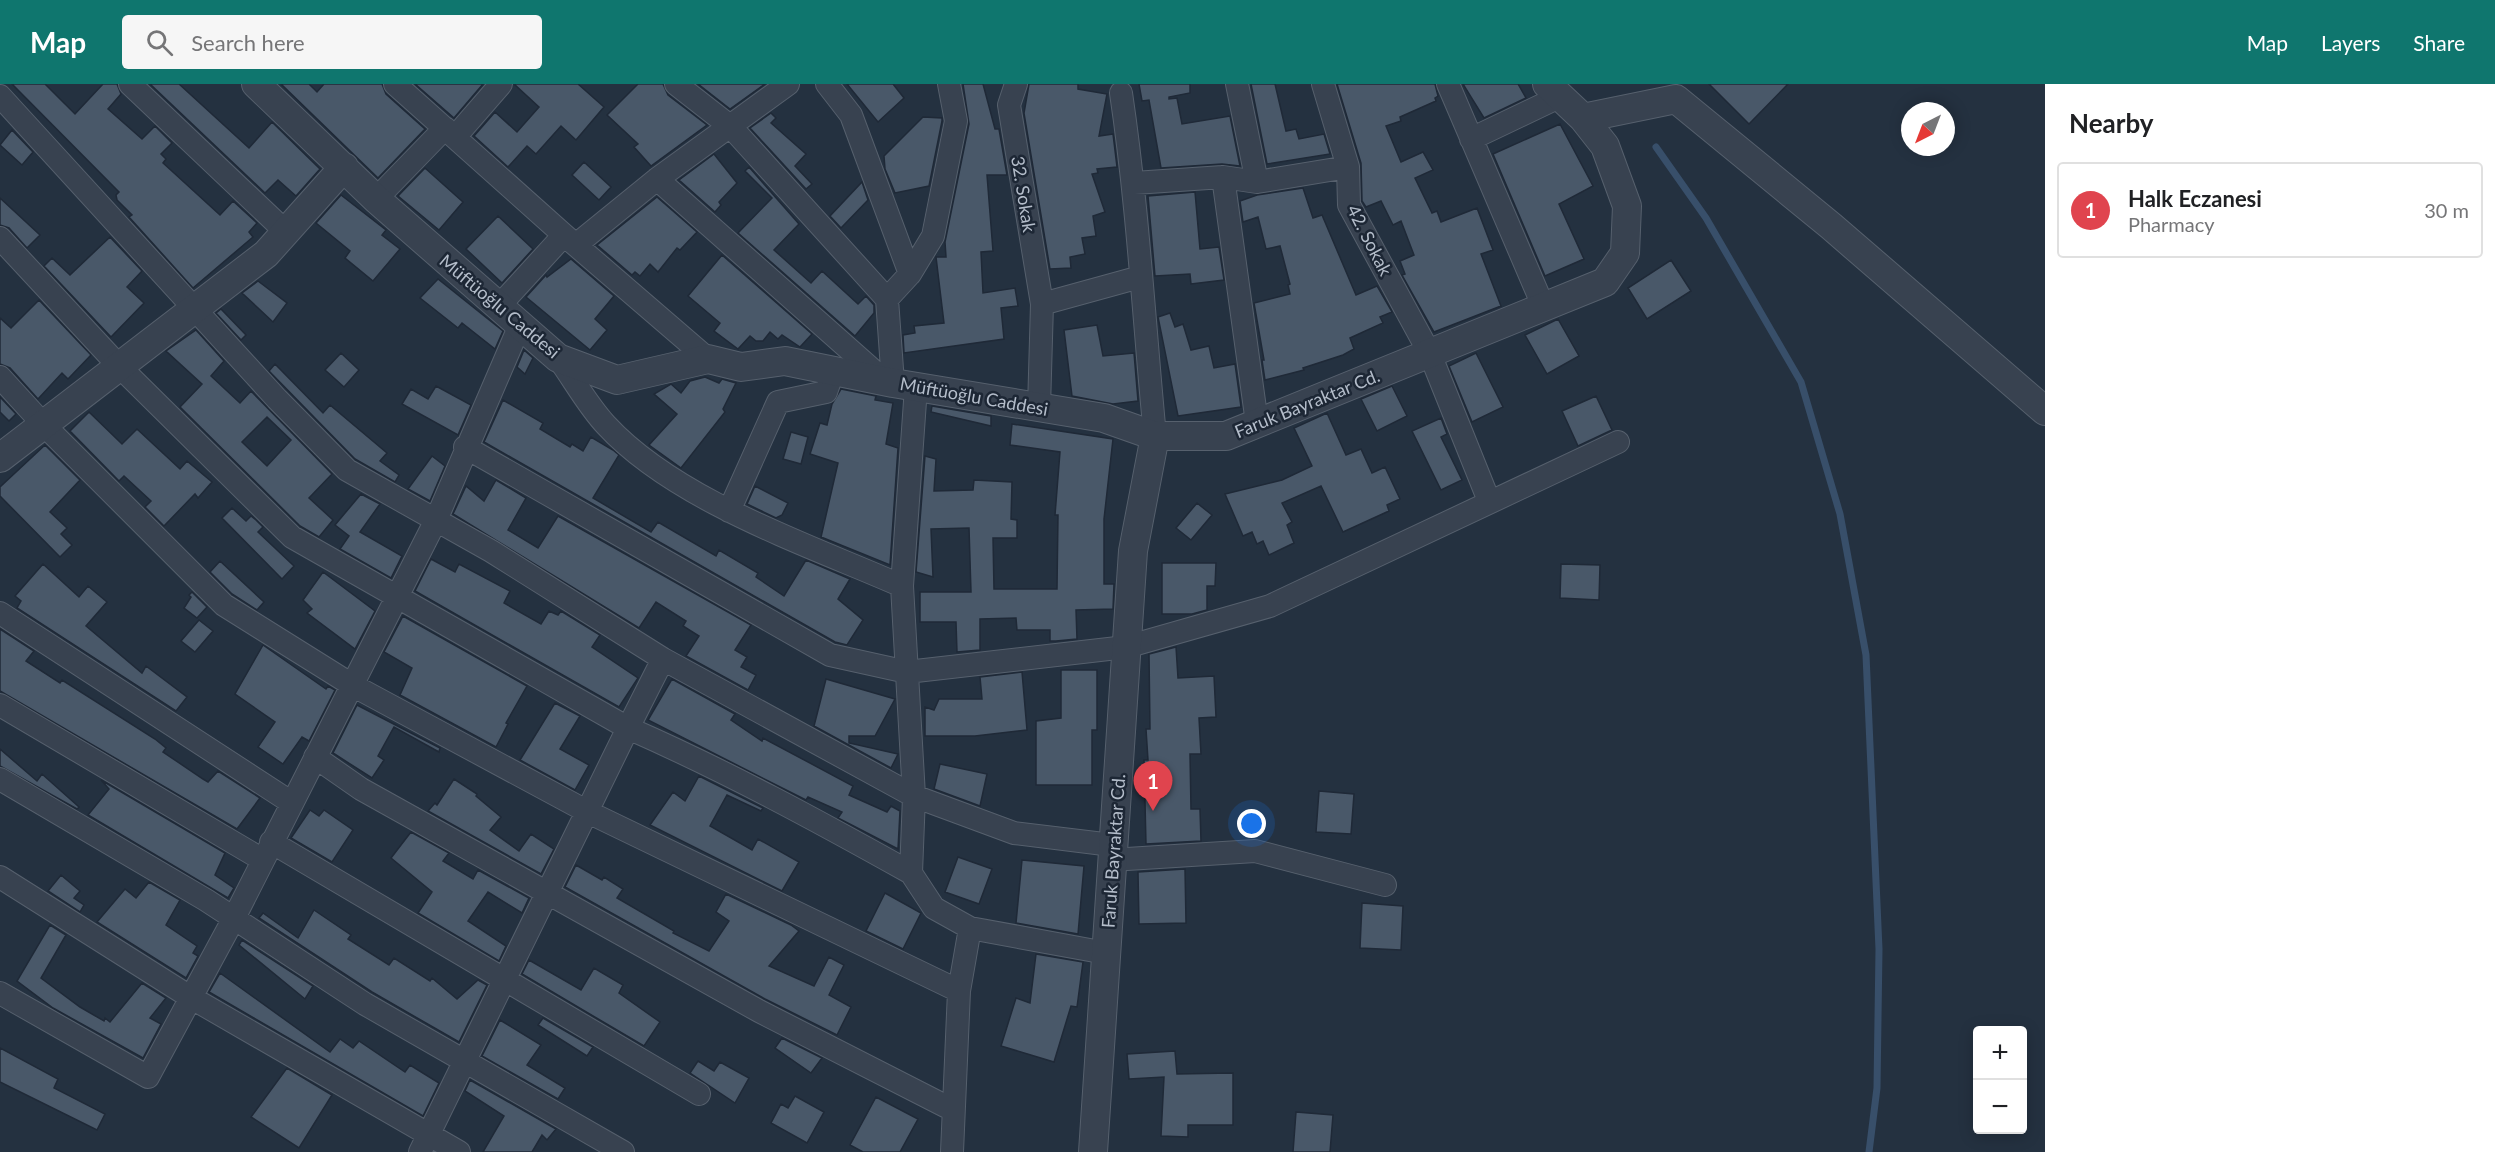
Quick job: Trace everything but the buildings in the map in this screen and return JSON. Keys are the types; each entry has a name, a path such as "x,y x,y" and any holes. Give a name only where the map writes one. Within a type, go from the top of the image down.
{"street":[{"path":"130,84 286,232"},
{"name":"Müftüoğlu Caddesi","path":"256,84 376,199 558,358 617,380 708,359 741,367 785,361 898,384 1104,418 1155,436"},
{"path":"395,84 708,359"},
{"path":"376,199 501,84"},
{"path":"676,84 731,127 887,299 898,384 902,586 914,796 911,873"},
{"path":"499,306 570,240 788,84"},
{"path":"827,84 851,116 910,274"},
{"path":"887,299 910,274 933,236 956,121 949,84"},
{"name":"32. Sokak","path":"1016,84 1010,105 1042,304 1039,408"},
{"path":"1237,84 1257,182"},
{"name":"42. Sokak","path":"1323,84 1348,167 1349,205 1430,354 1489,501"},
{"path":"1448,84 1544,308"},
{"path":"1471,139 1553,90"},
{"name":"Faruk Bayraktar Cd.","path":"1093,1152 1132,551 1155,436 1226,436 1605,282 1625,253 1626,206 1605,146 1583,118 1553,90"},
{"path":"1583,118 1686,92 1831,226 2045,411"},
{"path":"1121,93 1134,183 1155,436"},
{"path":"0,96 277,399 347,470 436,520 663,658 914,796 1014,833 1112,853 1255,851 1385,885"},
{"path":"0,458 118,365 266,254 344,167"},
{"path":"1134,183 1223,177 1257,182 1348,167"},
{"path":"1223,177 1257,423"},
{"path":"657,179 898,384"},
{"path":"0,238 118,365 292,537 396,599 628,728 698,759 801,811 911,873 934,908 970,928 1106,953"},
{"path":"1042,304 1140,277"},
{"path":"0,993 148,1077 234,918 436,520 465,447 505,366 520,325"},
{"path":"558,358 606,425 658,469 729,511 902,586"},
{"path":"729,511 778,402 826,392 833,372"},
{"path":"0,377 43,424 224,605 352,685 588,812 959,992"},
{"path":"465,447 830,655 907,672 1126,647 1270,606 1618,442"},
{"path":"0,613 292,803"},
{"path":"424,1143 663,658"},
{"path":"0,705 506,980 699,1094"},
{"path":"315,757 361,789 759,1011 953,1110"},
{"path":"0,779 234,918 365,1004 623,1152"},
{"path":"0,877 424,1143 459,1152"},
{"path":"952,1152 959,992 970,928"}],"waterway":[{"path":"1656,147 1706,218 1801,382 1840,514 1866,655 1879,949 1877,1088 1869,1152"}],"place":[{"name":"Halk Eczanesi","path":"1153,811"}]}
